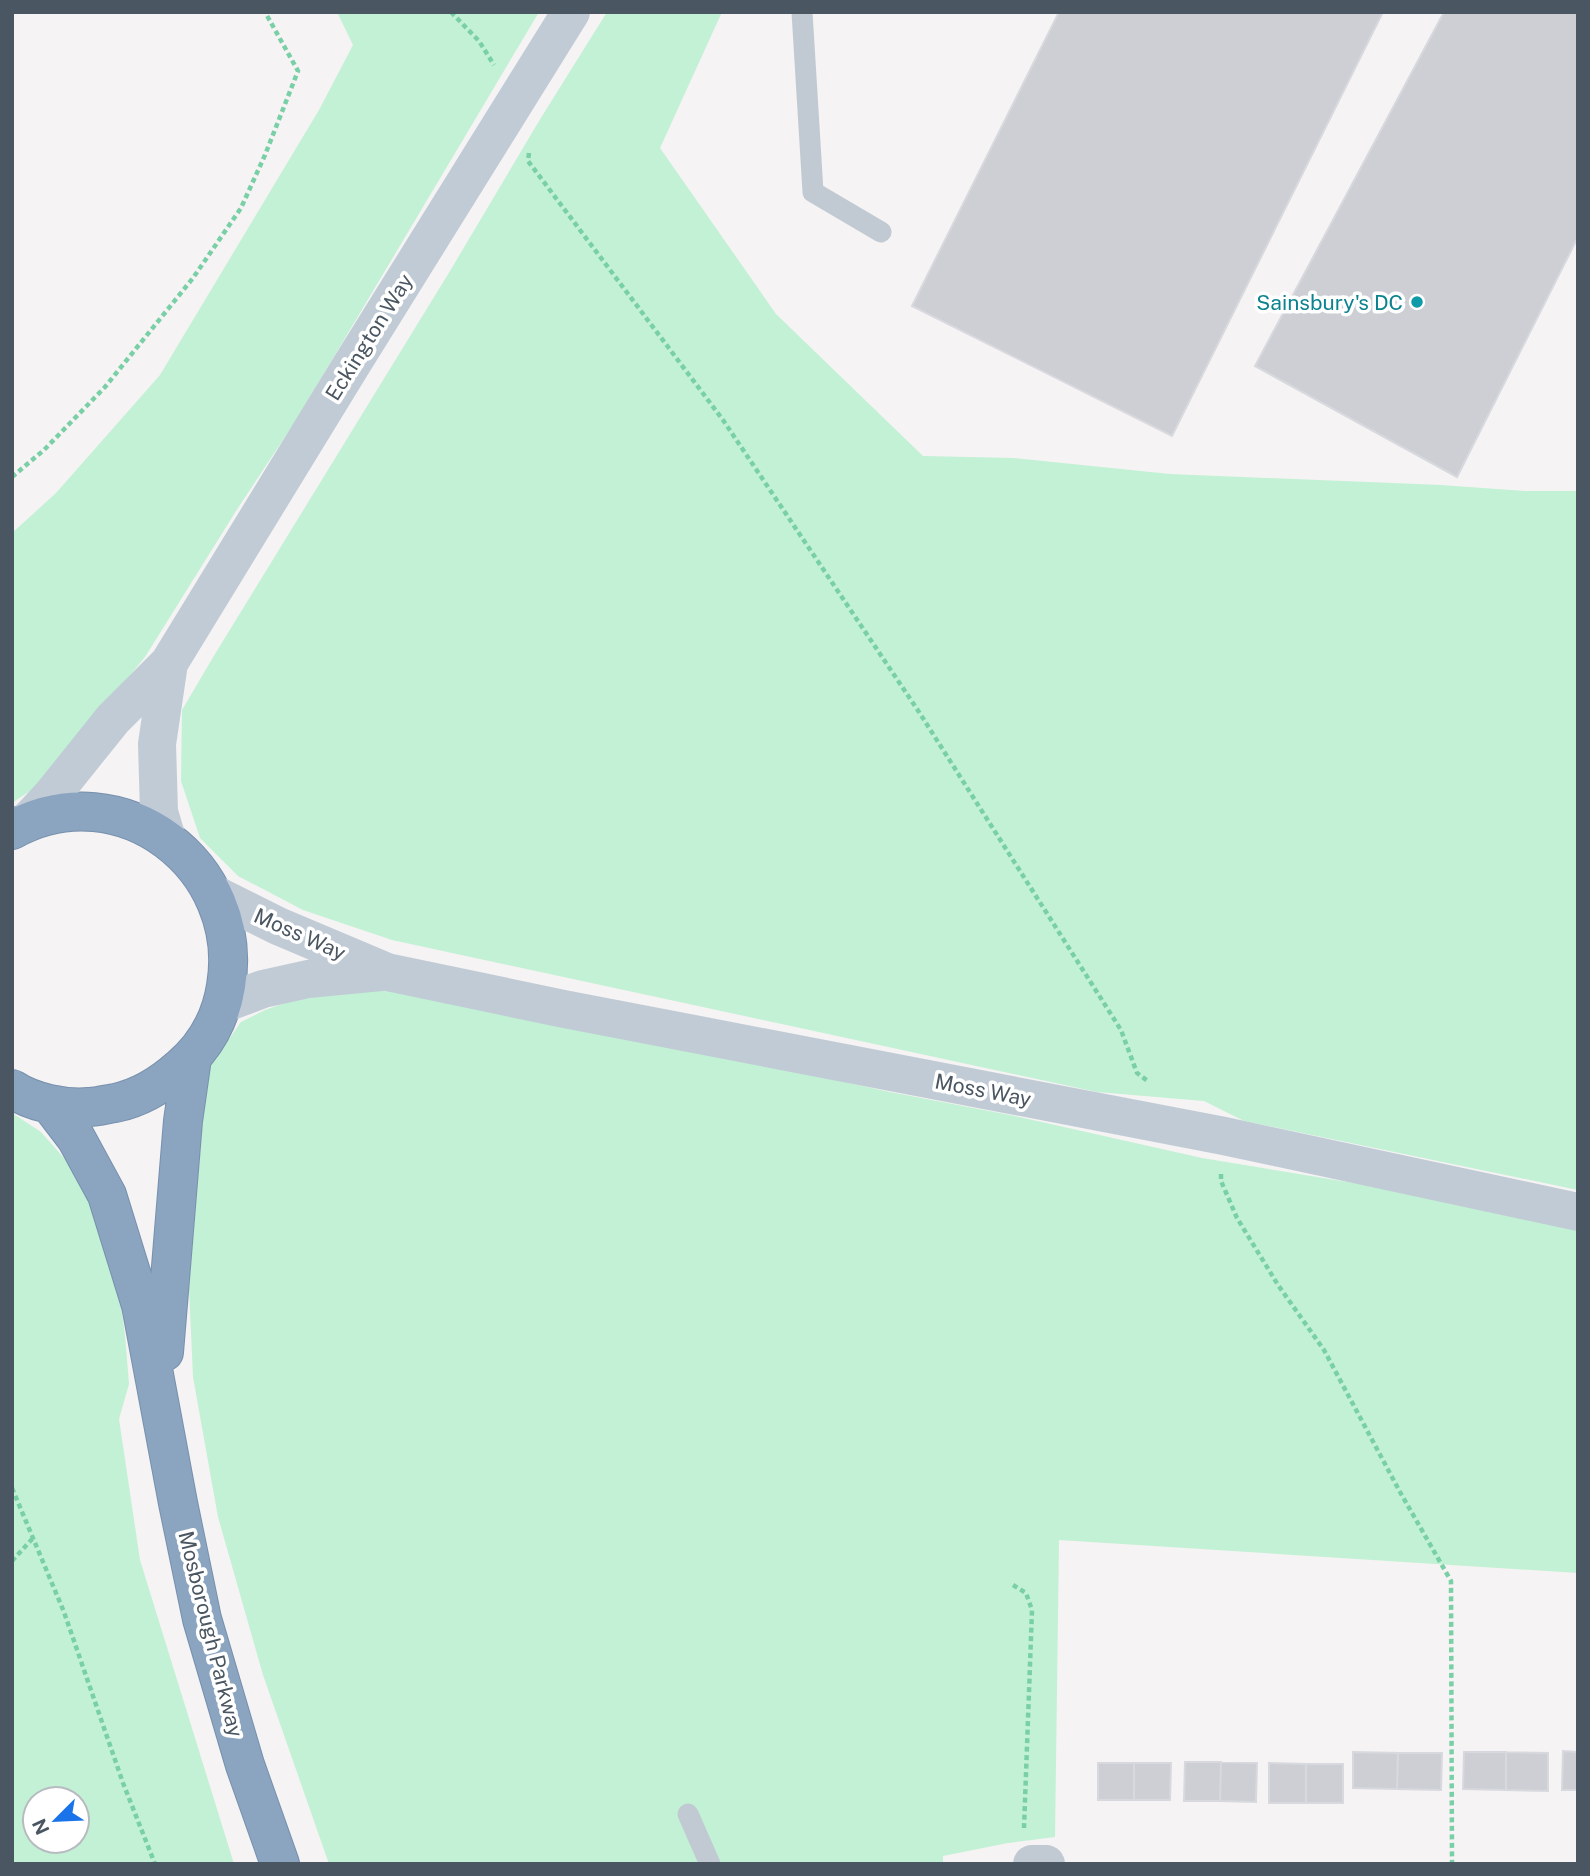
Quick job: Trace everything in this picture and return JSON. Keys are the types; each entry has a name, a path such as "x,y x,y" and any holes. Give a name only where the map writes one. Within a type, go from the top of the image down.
{"highway":[{"path":"12,1089 50,1104 89,1107 127,1100 162,1084 192,1058 210,1033 223,1004 229,967 226,929 214,894 194,864 167,839 135,821 99,813 61,813 19,826"},
{"name":"Mosborough Parkway","path":"160,1399 183,1121 192,1058"},
{"name":"Mosborough Parkway","path":"50,1104 76,1138 107,1195 141,1305 202,1619 245,1765 280,1864"}],"street":[{"name":"Eckington Way","path":"19,826 51,795 113,719 169,663 571,12"},
{"name":"Eckington Way","path":"167,839 159,812 157,744 169,663"},
{"name":"Moss Way","path":"214,894 278,926 387,972 564,1009 1224,1136 1578,1212"},
{"name":"Moss Way","path":"223,1004 264,989 308,979 387,972"}],"lane":[{"path":"802,12 813,192 881,232"},
{"path":"688,1814 710,1864"}],"path":[{"path":"12,477 44,450 105,387 193,278 241,208 298,71 265,12"},
{"path":"451,12 479,41 533,127 528,161 723,420 919,712 1121,1030 1137,1073 1158,1089"},
{"path":"1224,1136 1221,1181 1237,1218 1278,1285 1324,1350 1451,1581 1452,1864"},
{"path":"12,1488 64,1612 123,1783 155,1864"},
{"path":"12,1561 33,1538"},
{"path":"1013,1585 1026,1592 1032,1610 1034,1855"}],"green space":[{"path":"337,12 539,12 298,417 145,657 42,783 12,803 12,533 56,493 160,375 319,110 353,45"},
{"path":"607,12 722,12 660,148 776,314 923,456 1014,458 1170,474 1525,491 1578,491 1578,1190 1244,1121 1204,1101 1097,1092 392,940 303,910 238,876 200,838 181,781 182,710"},
{"path":"355,988 400,992 754,1062 1202,1158 1511,1209 1578,1225 1578,1573 1059,1540 1055,1837 943,1856 943,1864 329,1864 263,1675 218,1517 193,1377 189,1288 207,1070 241,1022 265,1010 322,990"},
{"path":"12,1113 41,1132 76,1175 89,1199 118,1285 129,1384 119,1419 140,1560 234,1864 12,1864"}],"building":[{"path":"1059,12 1383,12 1172,436 912,306"},
{"name":"Sainsbury's DC","path":"1444,12 1578,12 1578,237 1457,477 1255,366"},
{"path":"1563,1751 1578,1752 1578,1790 1562,1790"},
{"path":"1353,1752 1398,1753 1397,1789 1353,1788"},
{"path":"1464,1752 1506,1752 1506,1790 1463,1789"},
{"path":"1506,1752 1548,1753 1548,1791 1506,1790"},
{"path":"1398,1753 1442,1753 1441,1790 1397,1789"},
{"path":"1185,1762 1221,1762 1220,1801 1184,1801"},
{"path":"1221,1762 1257,1763 1256,1802 1220,1801"},
{"path":"1098,1763 1134,1763 1134,1800 1098,1800"},
{"path":"1134,1763 1171,1763 1170,1800 1134,1800"},
{"path":"1269,1763 1306,1764 1306,1803 1269,1803"},
{"path":"1306,1764 1343,1764 1343,1803 1306,1803"}],"place":[{"name":"Sainsbury's DC","path":"1417,302"}]}
